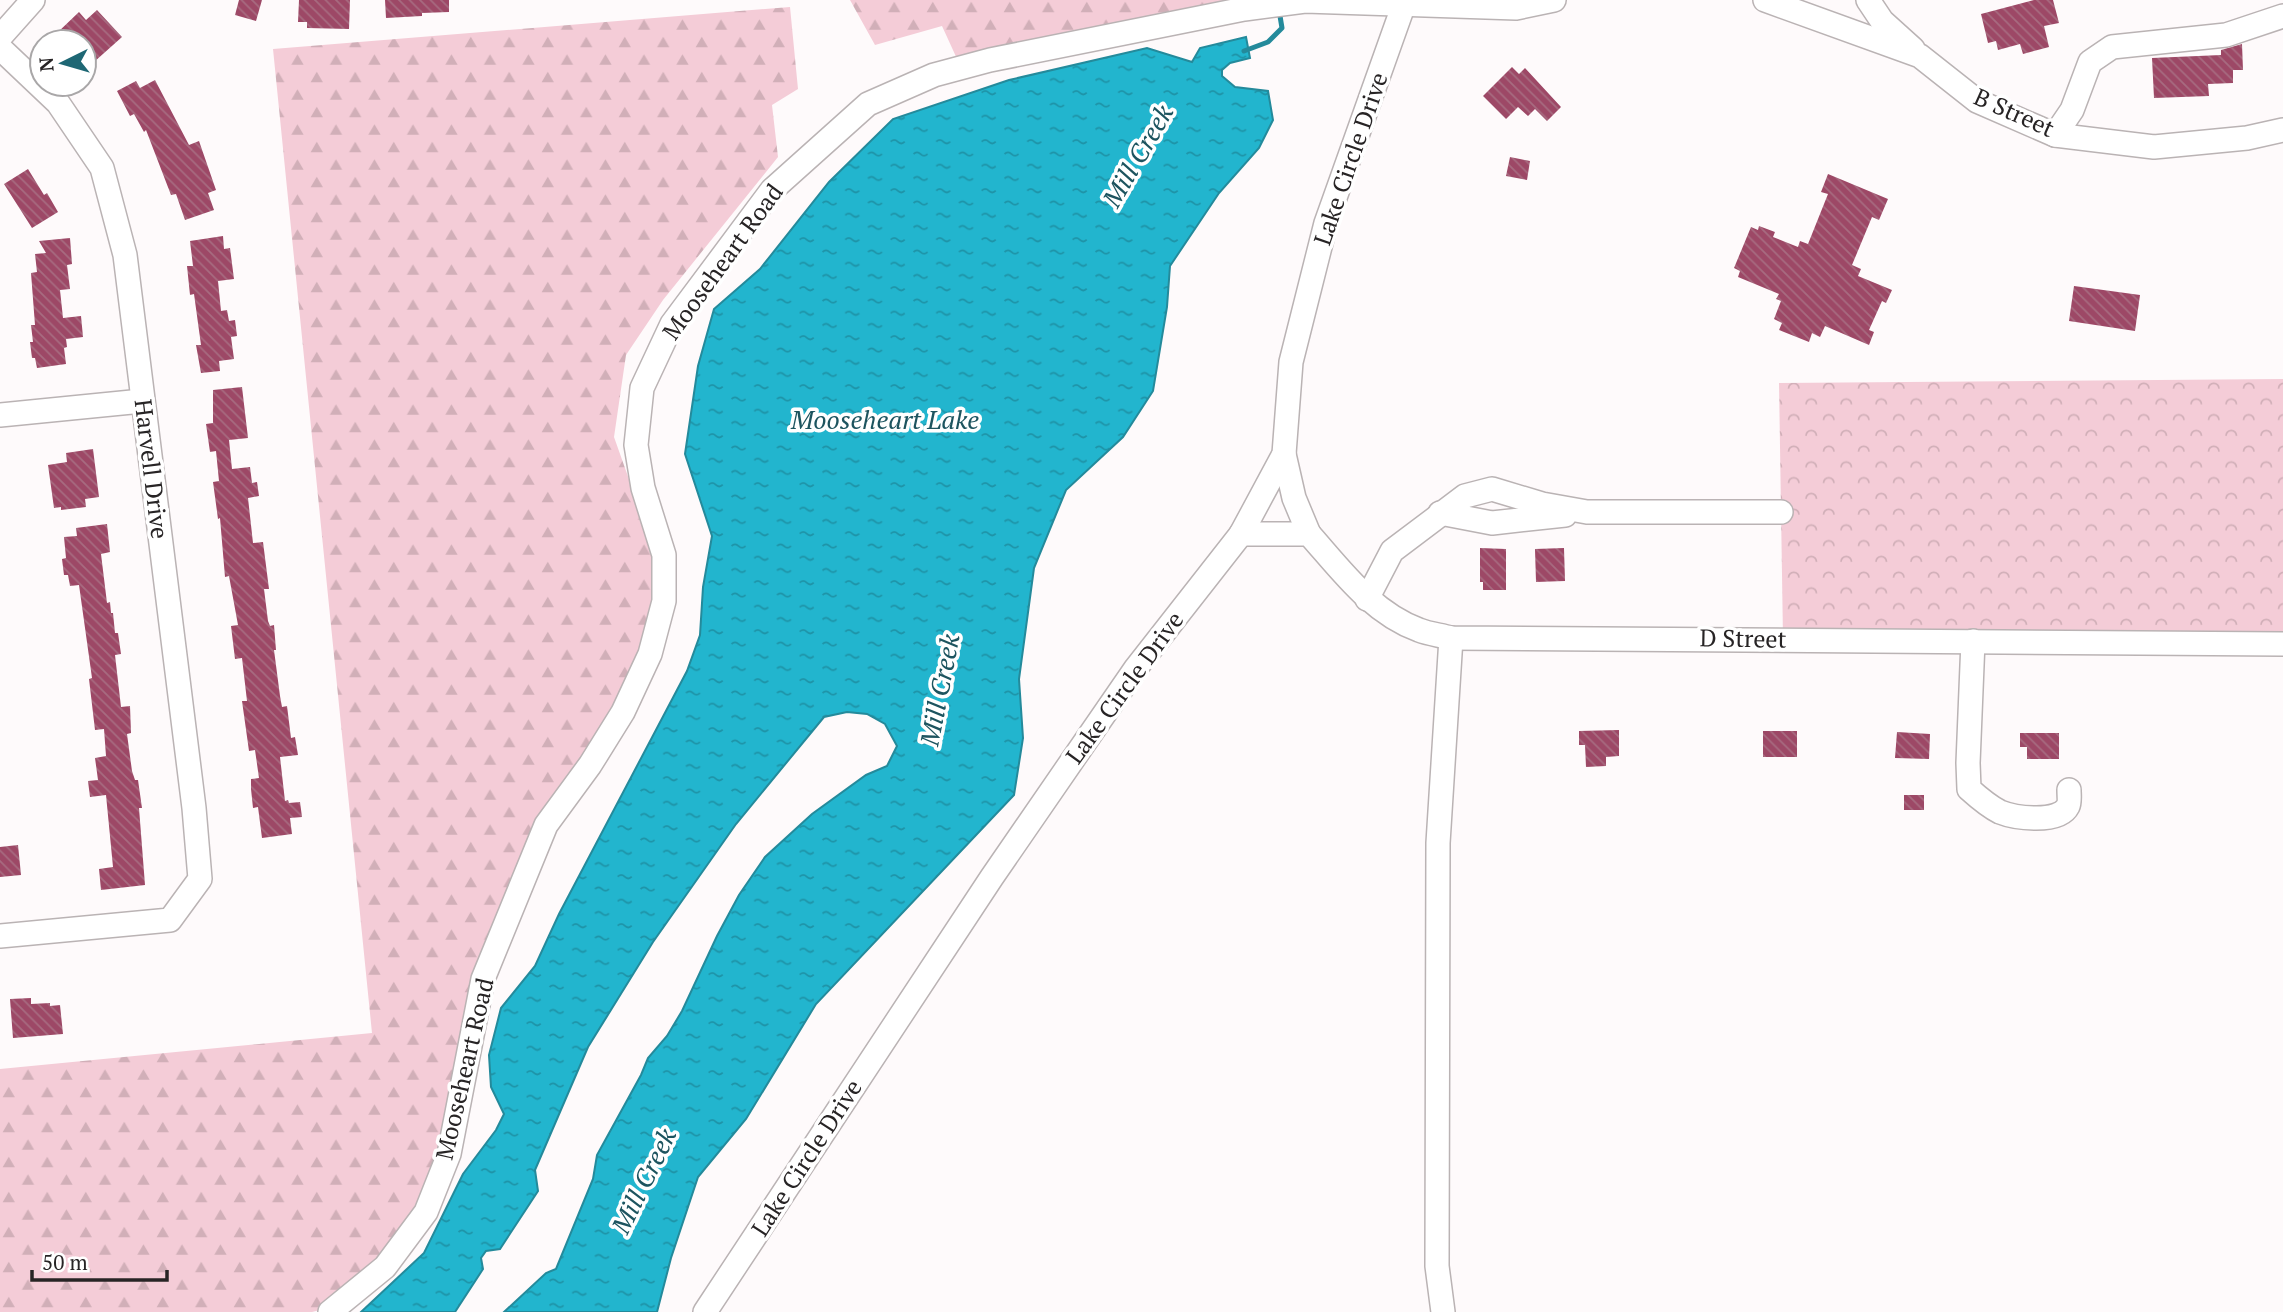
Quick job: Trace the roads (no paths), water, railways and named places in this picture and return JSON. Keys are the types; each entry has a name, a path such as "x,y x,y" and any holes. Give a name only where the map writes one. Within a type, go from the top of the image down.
{"street":[{"path":"0,37 33,0"},
{"name":"Mooseheart Road","path":"330,1312 386,1267 426,1212 449,1154 483,979 546,825 590,765 623,712 650,654 664,601 664,555 643,488 636,445 642,388 672,324 772,190 868,104 934,75 990,60 1244,9 1305,1 1516,8 1554,0"},
{"name":"B Street","path":"1765,0 1920,55 1977,101 2055,135 2154,147 2247,138 2283,130"},
{"path":"1868,0 1882,21 1920,55"},
{"name":"Lake Circle Drive","path":"705,1312 999,866 1136,668 1241,534 1284,453 1291,362 1326,223 1404,5"},
{"path":"2055,135 2072,110 2090,62 2112,47 2226,36 2283,16"},
{"name":"Harvell Drive","path":"0,48 58,103 102,168 125,255 194,808 200,879 170,920 0,936"},
{"path":"0,415 142,401"},
{"name":"D Street","path":"1284,453 1294,498 1309,534 1367,599 1391,616 1419,630 1451,638 2283,644"},
{"path":"1367,599 1392,551 1465,496 1492,489 1587,512"},
{"path":"1440,513 1492,523 1587,512 1781,512"},
{"path":"1241,534 1309,534"},
{"path":"1443,1312 1437,1266 1438,843 1451,638"},
{"path":"1973,641 1969,789 2000,812 2028,818 2057,816 2069,805 2069,790"}],"water":[{"name":"Mooseheart Lake","path":"1246,37 1250,58 1230,63 1222,70 1222,76 1235,87 1268,91 1273,120 1259,148 1219,193 1170,266 1167,307 1153,391 1123,437 1066,490 1034,568 1019,679 1023,738 1014,795 816,1004 746,1119 698,1177 671,1258 657,1312 504,1312 546,1273 556,1269 593,1179 597,1155 648,1058 667,1036 682,1011 739,895 765,857 812,814 866,775 887,766 897,746 885,724 867,714 847,712 824,717 736,824 653,942 588,1047 535,1170 538,1191 500,1249 486,1251 481,1258 483,1269 455,1312 361,1312 424,1253 463,1174 496,1130 504,1114 491,1087 489,1055 501,1008 535,966 559,914 687,671 700,635 703,587 712,536 685,454 698,366 714,309 760,269 829,182 893,119 1009,80 1147,48 1192,62 1200,48"}],"waterway":[{"path":"1244,51 1268,42 1282,28 1279,10"}],"water label":[{"name":"Mill Creek","path":"1138,156"},
{"name":"Mill Creek","path":"940,690"},
{"name":"Mill Creek","path":"644,1181"}]}
